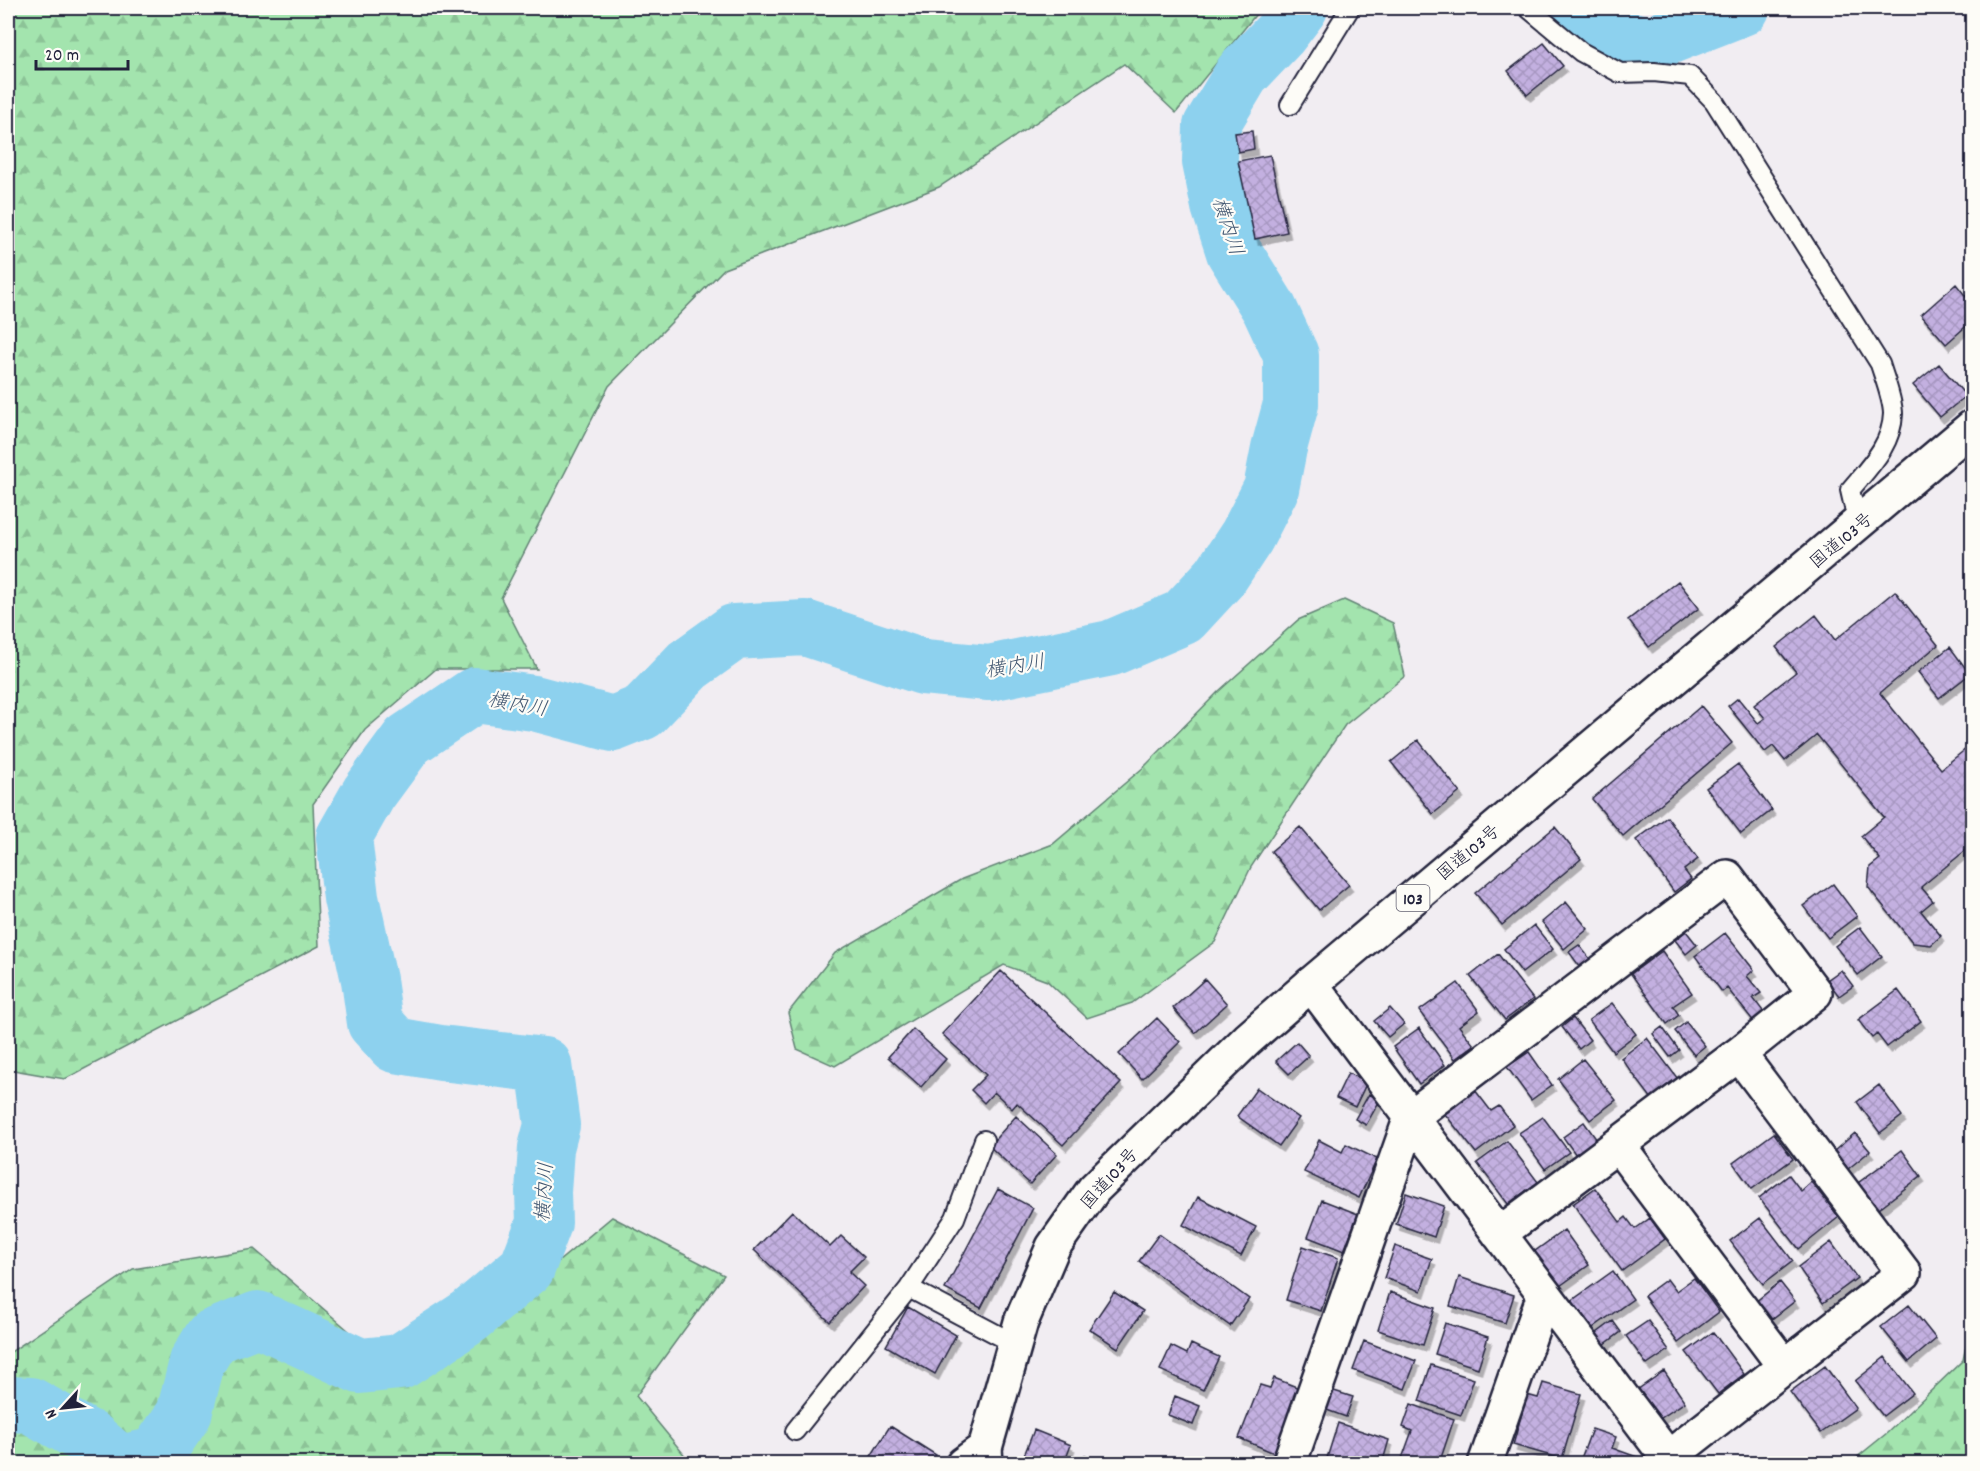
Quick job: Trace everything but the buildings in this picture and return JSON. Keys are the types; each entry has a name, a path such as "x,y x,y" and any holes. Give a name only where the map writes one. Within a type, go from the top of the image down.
{"main road":[{"name":"国道103号","path":"978,1458 1021,1322 1053,1247 1094,1189 1231,1055 1311,984 1972,428"},
{"path":"1289,1464 1411,1117 1728,877 1815,993 1739,1054 1499,1234"},
{"path":"1311,984 1667,1461 1904,1273 1739,1054"},
{"path":"1618,1145 1785,1367"},
{"path":"1485,1464 1544,1294"}],"lane":[{"path":"1290,105 1350,8"},
{"path":"1528,8 1581,52 1620,73 1654,72 1690,76 1714,101 1880,364 1893,412 1887,442 1872,465 1850,490 1858,525"},
{"path":"795,1431 909,1287 955,1218 984,1140"},
{"path":"909,1287 1015,1344"}],"green space":[{"path":"8,8 1261,8 1176,113 1124,64 939,187 724,269 609,386 501,598 537,669 436,669 365,730 313,804 319,946 65,1079 8,1069"},
{"path":"1344,600 1393,623 1405,676 1345,725 1251,867 1215,942 1132,1003 1087,1018 1047,981 1004,965 835,1066 797,1049 788,1013 835,953 962,879 1053,844 1144,767 1219,691 1298,620"},
{"path":"612,1217 724,1275 636,1396 691,1463 8,1463 8,1354 133,1269 254,1249 370,1349 450,1352"},
{"path":"1972,1319 1972,1463 1850,1463 1887,1433 1963,1360"}],"waterway":[{"name":"横内川","path":"8,1404 30,1405 91,1439 119,1463 156,1455 184,1414 197,1362 212,1337 258,1319 360,1366 400,1362 470,1316 527,1268 544,1223 543,1192 546,1148 552,1125 544,1065 441,1053 395,1045 375,1023 369,980 351,898 344,837 369,793 408,740 475,695 534,703 613,724 643,712 688,665 734,632 805,628 923,667 989,673 1111,648 1183,617 1220,577 1247,536 1271,489 1291,404 1291,355 1269,308 1234,252 1219,206 1210,162 1211,126 1242,74 1280,34 1300,8"},
{"name":"横内川","path":"1565,8 1606,34 1650,44 1742,8"}]}
